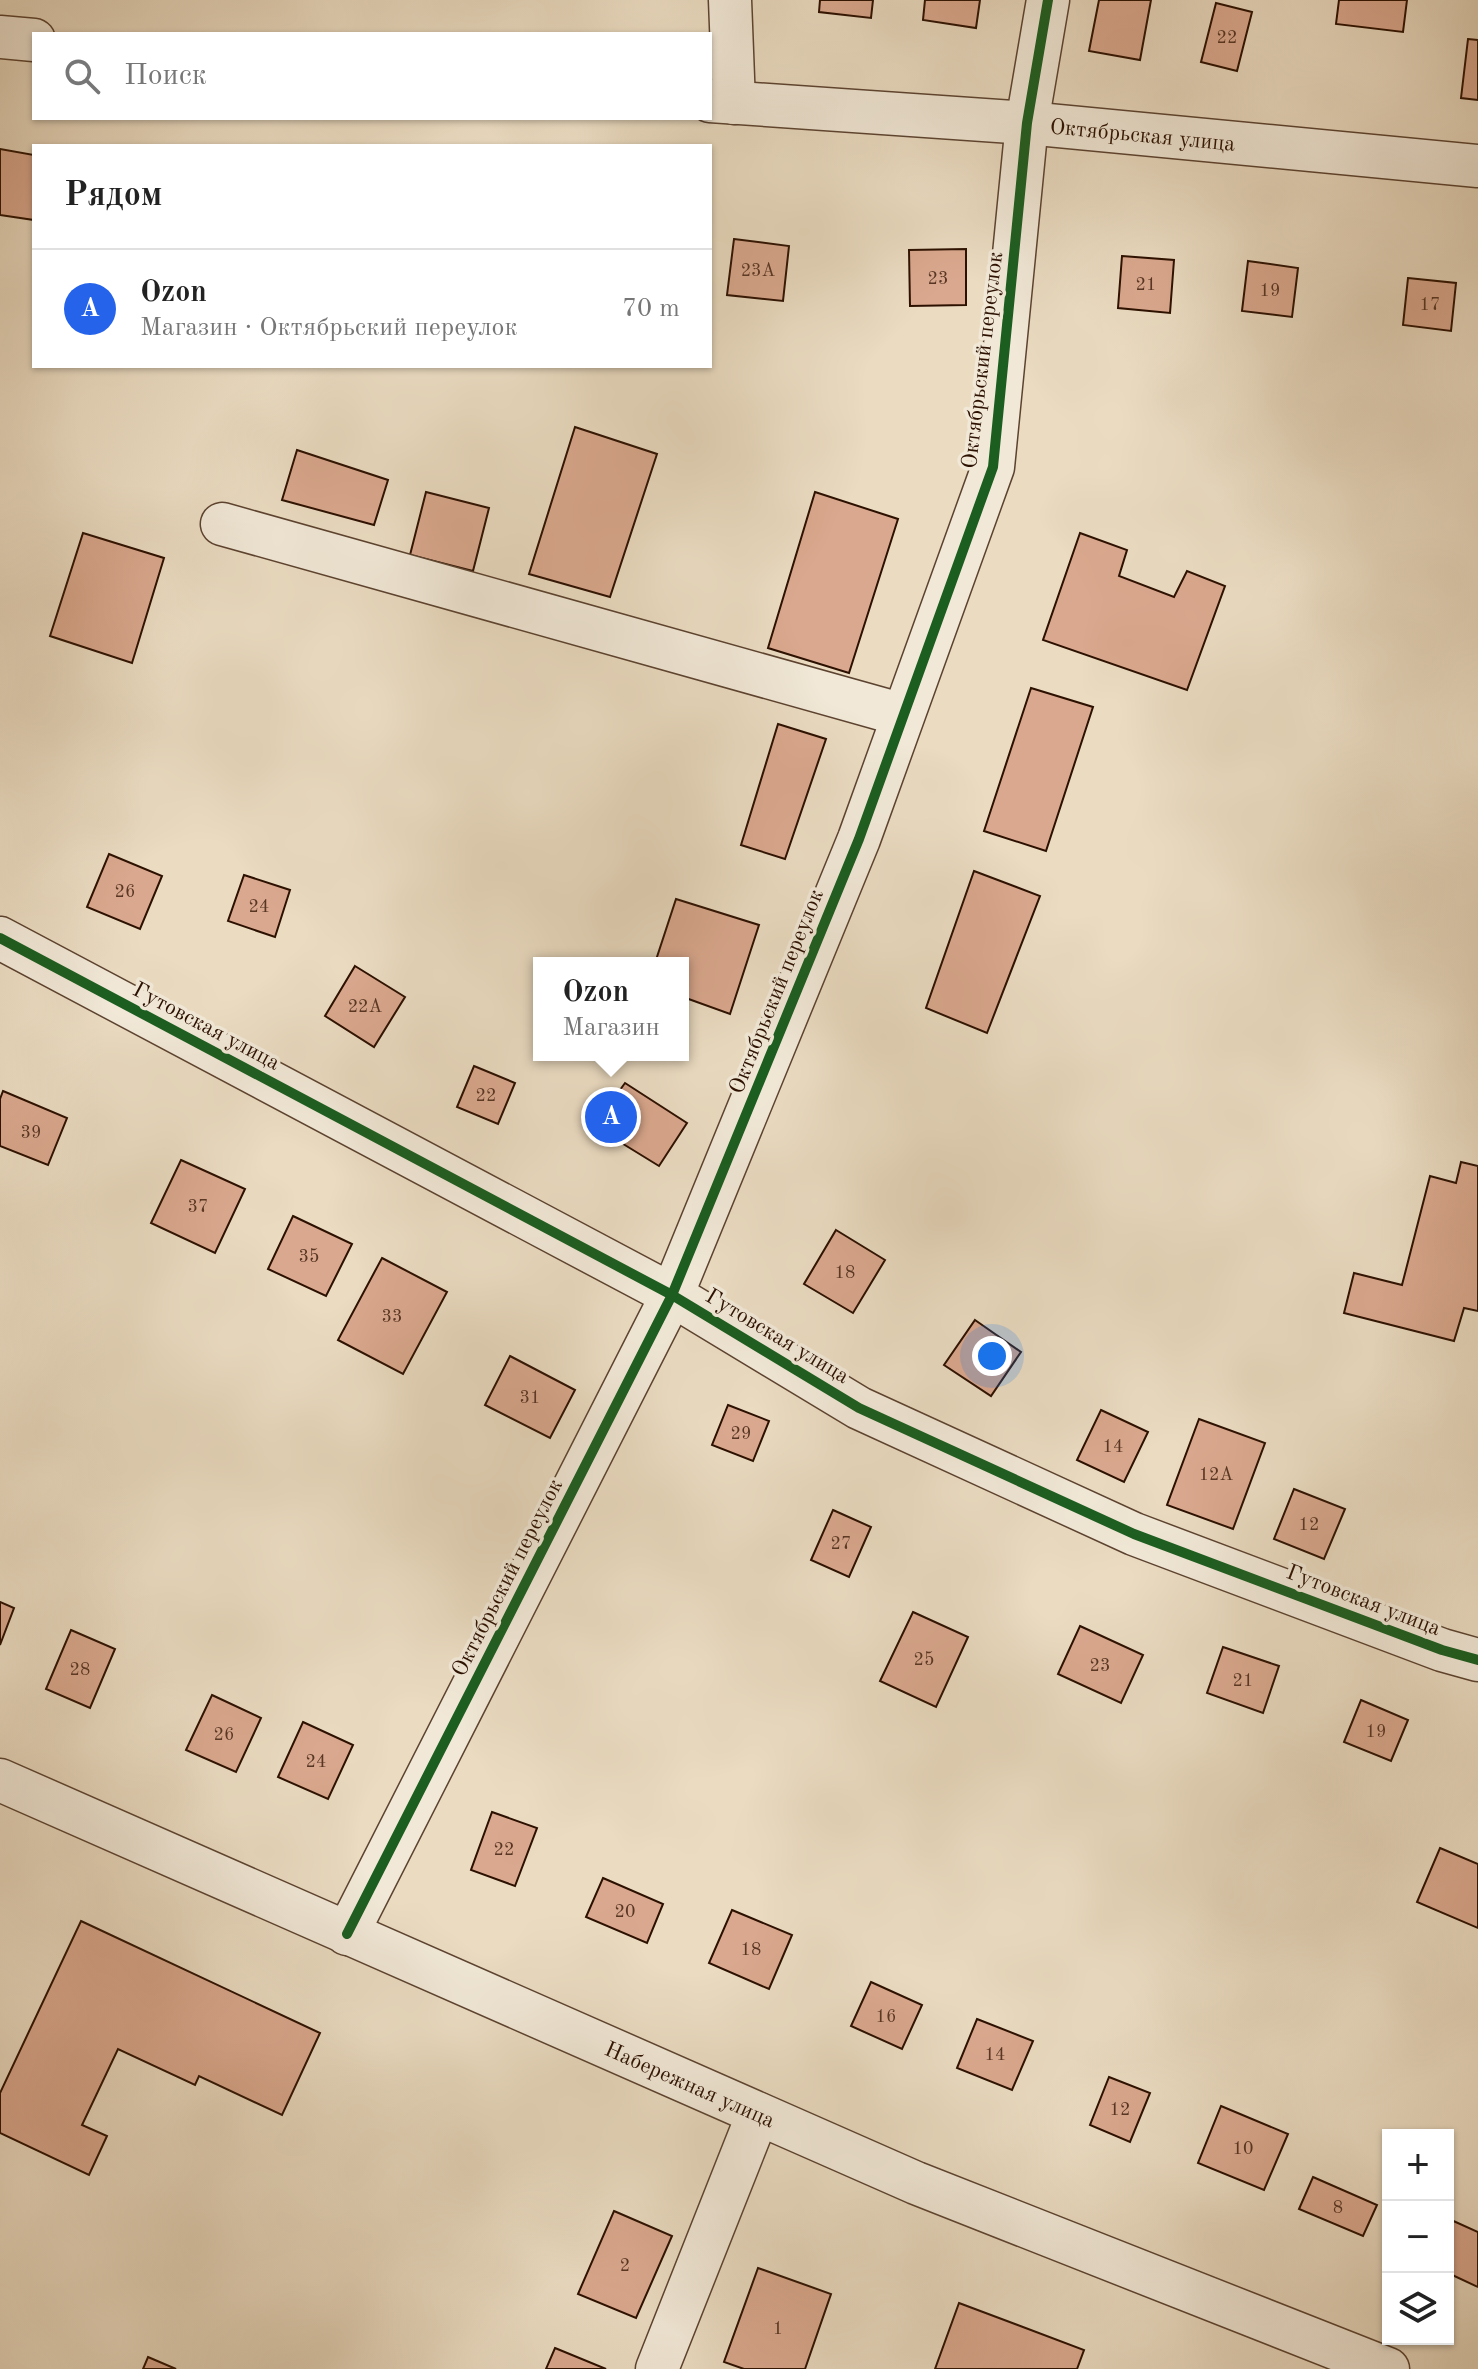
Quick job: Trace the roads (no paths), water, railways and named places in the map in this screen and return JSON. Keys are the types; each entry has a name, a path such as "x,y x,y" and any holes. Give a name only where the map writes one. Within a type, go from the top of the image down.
{"street":[{"path":"722,102 730,0"},
{"name":"Октябрьский переулок","path":"347,1934 672,1295 859,839 993,467 1027,123 1048,0"},
{"path":"0,37 32,40"},
{"name":"Октябрьская улица","path":"722,102 1027,123 1478,166"},
{"path":"222,524 903,715"},
{"name":"Гутовская улица","path":"0,938 672,1295 859,1408 1134,1534 1442,1650 1478,1660"},
{"name":"Набережная улица","path":"0,1780 916,2183 1388,2369"},
{"path":"657,2369 758,2114"}],"place":[{"name":"Ozon","path":"611,1117"}]}
